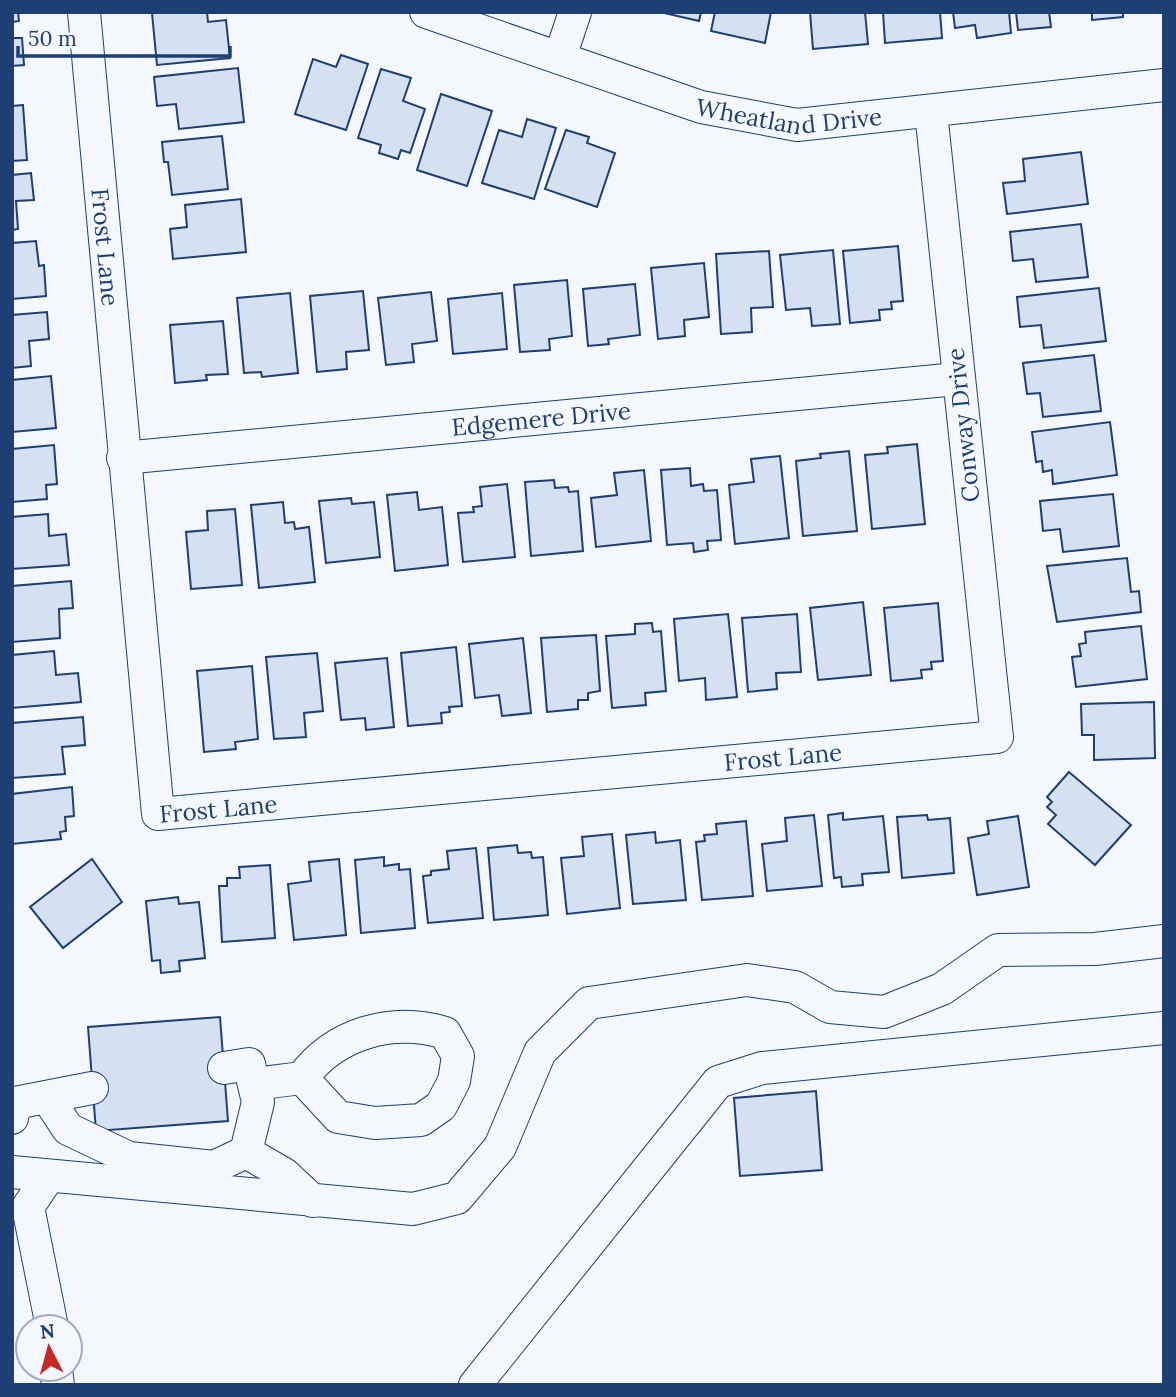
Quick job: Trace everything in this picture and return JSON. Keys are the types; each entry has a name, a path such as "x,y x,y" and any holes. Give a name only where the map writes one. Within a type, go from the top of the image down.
{"street":[{"name":"Frost Lane","path":"84,12 123,458 158,814 997,737"},
{"name":"Wheatland Drive","path":"426,12 701,107 758,120 822,125 1164,85"},
{"path":"561,57 575,12"},
{"name":"Conway Drive","path":"931,112 957,379 997,737"},
{"name":"Edgemere Drive","path":"123,458 957,379"},
{"path":"12,1172 413,1209 457,1198 500,1147 540,1052 589,1003 747,979 795,987 830,1007 884,1012 942,989 998,950 1095,948 1164,941"},
{"path":"254,1084 302,1078 325,1052 342,1042 383,1027 420,1026 445,1033 458,1056 454,1081 441,1106 421,1120 375,1123 338,1117 302,1078"},
{"path":"475,1385 718,1082 762,1068 1164,1028"},
{"path":"224,1068 249,1064 258,1102 246,1152"},
{"path":"12,1118 15,1102 92,1088"},
{"path":"47,1097 68,1129 129,1158 215,1167 246,1152"},
{"path":"246,1152 284,1174 313,1200"},
{"path":"48,1177 28,1207 49,1313"},
{"path":"12,1211 37,1313"}],"building":[{"path":"12,12 18,12 19,21 12,22"},
{"path":"207,12 208,22 226,20 230,58 157,65 152,13"},
{"path":"660,12 701,12 699,21"},
{"path":"715,12 771,12 765,43 711,31"},
{"path":"810,12 865,12 868,44 813,49"},
{"path":"883,12 940,12 942,38 885,43"},
{"path":"953,12 1009,12 1011,33 977,38 975,25 955,28"},
{"path":"1016,12 1049,12 1051,27 1018,30"},
{"path":"1092,12 1123,12 1123,17 1092,20"},
{"path":"12,38 22,38 24,65 12,66"},
{"path":"341,55 368,64 346,130 295,114 313,59 336,67"},
{"path":"238,68 244,122 179,129 176,104 157,106 154,77"},
{"path":"381,69 411,78 403,101 425,109 410,153 401,150 398,159 379,153 381,145 358,138"},
{"path":"441,94 492,111 467,186 417,170"},
{"path":"23,105 27,160 12,161 12,106"},
{"path":"527,119 556,128 534,199 482,183 499,130 522,137"},
{"path":"566,130 589,137 587,143 615,153 597,207 545,189"},
{"path":"222,136 228,189 172,195 168,162 164,162 162,142"},
{"path":"1081,152 1088,204 1007,214 1003,183 1025,181 1023,159"},
{"path":"31,173 34,200 16,201 18,229 12,230 12,175"},
{"path":"241,199 246,252 173,259 170,229 187,227 185,205"},
{"path":"1081,224 1088,277 1036,282 1033,259 1013,261 1010,232"},
{"path":"36,241 39,266 44,265 46,296 12,299 12,243"},
{"path":"898,246 903,301 891,302 892,309 879,310 880,320 850,323 843,251"},
{"path":"833,250 840,324 812,326 810,308 786,310 780,255"},
{"path":"769,251 773,307 751,308 752,332 721,334 716,254"},
{"path":"704,263 709,317 684,320 685,336 658,339 651,268"},
{"path":"567,280 572,336 549,339 550,350 520,352 514,285"},
{"path":"635,284 640,335 608,339 609,344 588,346 583,289"},
{"path":"1099,288 1106,341 1044,348 1041,325 1020,327 1017,297"},
{"path":"363,291 369,350 346,352 347,369 317,372 310,296"},
{"path":"431,292 437,341 412,344 414,362 386,365 378,298"},
{"path":"290,293 298,373 262,377 261,372 244,373 237,298"},
{"path":"502,293 507,349 453,354 448,299"},
{"path":"47,312 49,339 29,341 31,366 12,368 12,315"},
{"path":"223,321 228,374 206,375 207,380 175,383 170,325"},
{"path":"1094,355 1101,411 1043,417 1040,393 1027,394 1023,363"},
{"path":"51,376 56,428 12,432 12,380"},
{"path":"1110,422 1117,475 1053,484 1052,470 1043,472 1042,461 1036,462 1032,432"},
{"path":"917,444 925,524 872,529 865,455 888,453 887,447"},
{"path":"54,445 57,484 46,485 47,499 12,502 12,449"},
{"path":"849,451 857,531 803,536 796,461 821,458 820,454"},
{"path":"780,456 789,538 735,544 729,485 754,482 751,459"},
{"path":"690,468 691,486 703,484 704,491 717,490 721,540 707,541 708,550 694,552 693,543 667,545 661,470"},
{"path":"644,470 651,541 596,547 591,498 617,495 614,473"},
{"path":"554,480 555,488 568,487 569,492 578,491 583,551 531,556 525,482"},
{"path":"507,484 515,557 463,562 458,513 474,512 473,507 482,506 480,487"},
{"path":"417,492 419,510 442,507 448,565 395,571 387,495"},
{"path":"1113,494 1119,546 1063,552 1060,529 1043,531 1040,501"},
{"path":"351,498 352,504 374,502 380,557 326,563 319,501"},
{"path":"283,502 285,523 294,522 295,529 309,527 315,582 259,588 251,505"},
{"path":"235,509 242,585 191,589 186,532 208,530 207,511"},
{"path":"48,514 49,536 66,534 69,565 12,569 12,517"},
{"path":"1127,558 1131,592 1139,591 1141,612 1057,622 1047,566"},
{"path":"71,581 73,608 59,609 60,638 12,642 12,586"},
{"path":"863,602 871,675 818,680 810,608"},
{"path":"938,603 943,661 931,662 932,669 921,670 922,678 891,681 884,608"},
{"path":"728,614 737,697 706,700 705,678 679,681 674,619"},
{"path":"797,614 801,672 776,673 777,689 748,692 742,618"},
{"path":"652,623 653,632 661,631 666,691 645,693 646,705 612,708 606,636 635,634 635,624"},
{"path":"1141,626 1147,679 1076,687 1072,657 1081,656 1079,644 1086,643 1085,632"},
{"path":"596,635 600,691 588,693 588,700 578,700 578,709 547,712 541,638"},
{"path":"523,638 531,713 502,716 499,695 475,698 469,644"},
{"path":"456,647 462,706 449,707 450,712 441,713 442,723 408,726 401,653"},
{"path":"54,651 56,675 78,673 81,702 12,708 12,655"},
{"path":"317,653 323,711 304,713 306,737 274,739 266,657"},
{"path":"387,658 394,727 366,730 365,718 341,720 335,663"},
{"path":"252,666 258,739 235,742 236,749 204,752 197,671"},
{"path":"1154,702 1155,758 1094,760 1094,735 1082,735 1081,704"},
{"path":"83,717 85,745 62,747 65,774 12,778 12,723"},
{"path":"1069,772 1131,825 1095,865 1048,824 1056,815 1047,807 1052,802 1047,797"},
{"path":"72,787 74,816 65,817 66,831 60,832 61,839 12,844 12,794"},
{"path":"843,813 843,820 883,816 889,872 862,874 863,885 842,887 841,877 834,878 828,815"},
{"path":"814,815 822,886 767,891 762,844 787,841 785,818"},
{"path":"927,815 928,820 950,818 954,873 902,878 897,817"},
{"path":"1018,816 1029,887 977,895 968,838 989,834 987,821"},
{"path":"746,821 753,896 702,900 696,842 705,841 704,835 717,834 716,824"},
{"path":"655,832 656,843 680,840 686,900 633,904 626,835"},
{"path":"612,834 620,908 567,914 561,858 584,856 582,837"},
{"path":"517,845 518,853 531,852 532,858 543,857 548,915 494,920 488,848"},
{"path":"476,848 483,918 428,923 423,876 431,875 431,871 449,869 447,851"},
{"path":"384,857 384,866 399,864 399,870 410,869 415,928 361,933 355,860"},
{"path":"92,859 122,902 63,948 30,907"},
{"path":"339,859 346,935 294,940 288,884 311,881 309,862"},
{"path":"270,865 275,938 222,942 219,886 227,886 227,878 240,878 239,867"},
{"path":"178,897 179,904 199,902 205,958 179,961 180,971 161,973 160,960 152,961 146,901"},
{"path":"220,1017 228,1121 96,1131 88,1027"},
{"path":"816,1091 822,1170 740,1176 734,1098"}]}
